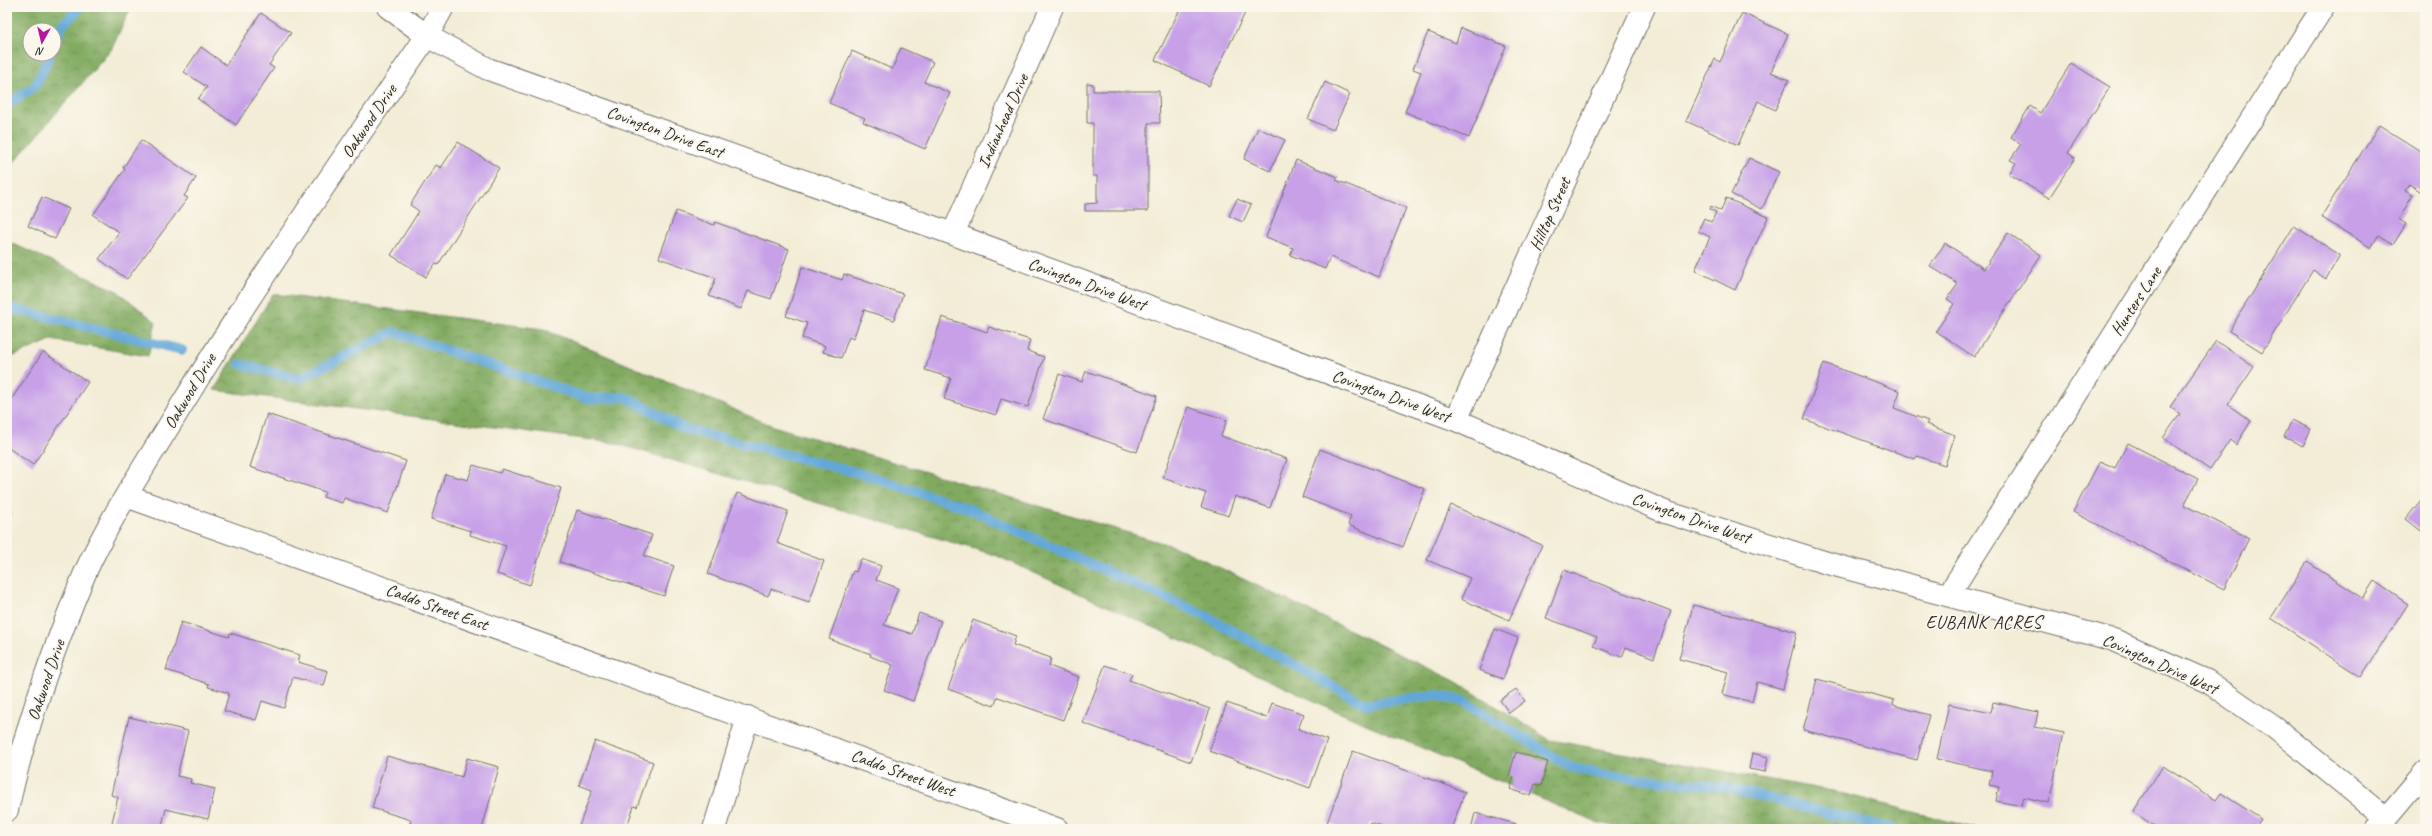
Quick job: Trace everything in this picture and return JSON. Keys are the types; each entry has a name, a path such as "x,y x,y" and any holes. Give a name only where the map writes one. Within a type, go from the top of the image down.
{"street":[{"name":"Covington Drive East","path":"388,7 427,36 488,69 953,234"},
{"name":"Oakwood Drive","path":"7,810 14,780 52,658 86,571 126,496 238,313 427,36 444,7"},
{"name":"Indianhead Drive","path":"953,234 1052,7"},
{"name":"Hilltop Street","path":"1456,420 1644,7"},
{"name":"Hunters Lane","path":"1949,594 2323,7"},
{"name":"Covington Drive West","path":"953,234 1456,420 1665,512 1827,563 1949,594 2114,640 2207,681 2275,728 2381,824"},
{"name":"Caddo Street East","path":"126,496 748,717"},
{"path":"714,829 748,717"},
{"name":"Caddo Street West","path":"748,717 1057,829"},
{"path":"2381,824 2425,772"}],"green space":[{"path":"7,7 131,7 111,50 7,170"},
{"path":"7,241 117,291 156,322 148,356 51,340 7,359"},
{"path":"273,294 543,329 773,426 1179,548 1455,681 1550,740 1838,792 1978,829 1626,829 1595,822 1345,715 995,555 614,443 214,390"}],"building":[{"path":"1181,7 1248,7 1209,86 1155,60"},
{"path":"1528,7 1538,7 1537,11"},
{"path":"261,13 291,33 269,65 274,68 236,125 198,99 207,87 184,72 201,47 226,65"},
{"path":"1742,13 1788,34 1771,72 1789,80 1775,110 1758,101 1738,145 1686,121 1715,59 1720,62"},
{"path":"1461,28 1506,46 1469,138 1405,112 1421,72 1413,69 1428,32 1456,43"},
{"path":"901,48 933,62 924,82 950,93 925,149 863,122 865,118 829,103 852,51 892,69"},
{"path":"2071,63 2110,87 2068,153 2075,158 2049,198 2009,174 2016,163 2010,160 2021,144 2011,137 2030,106 2040,113"},
{"path":"1325,82 1350,94 1333,130 1308,119"},
{"path":"1087,83 1093,84 1093,91 1159,91 1160,123 1148,123 1148,211 1085,211 1085,204 1097,203 1097,176 1093,176 1093,123 1087,123"},
{"path":"2379,125 2425,154 2425,190 2423,193 2409,184 2405,191 2413,195 2399,219 2406,224 2393,245 2378,236 2371,248 2321,217"},
{"path":"1258,128 1285,140 1270,171 1244,159"},
{"path":"141,140 196,178 184,196 188,198 127,279 99,259 119,232 93,215 125,169 123,168"},
{"path":"458,142 499,168 438,265 435,264 426,277 391,255 419,211 410,205 436,165 441,168"},
{"path":"1749,158 1779,172 1762,209 1731,194"},
{"path":"1296,160 1338,177 1336,180 1406,208 1379,277 1330,257 1325,269 1290,255 1293,248 1266,237"},
{"path":"42,197 69,209 55,239 28,226"},
{"path":"1726,198 1768,217 1735,290 1695,270 1710,237 1698,231 1704,218 1711,222 1713,219 1716,212 1710,209 1711,206 1721,211"},
{"path":"1237,199 1251,205 1243,222 1229,216"},
{"path":"676,211 714,225 715,222 789,249 771,299 748,291 741,309 709,296 716,278 659,258"},
{"path":"2294,226 2340,255 2326,279 2313,270 2262,352 2229,331"},
{"path":"2008,233 2041,255 1974,357 1936,331 1954,304 1947,299 1958,284 1930,266 1945,243 1984,269"},
{"path":"802,267 842,280 844,274 903,294 894,320 864,310 853,339 849,337 841,358 823,352 825,346 802,338 807,323 786,316"},
{"path":"942,317 987,332 989,327 1030,340 1027,351 1044,357 1028,407 1001,399 996,415 944,399 951,378 925,370"},
{"path":"2216,341 2254,367 2228,405 2251,421 2236,445 2230,440 2210,470 2163,438 2180,414 2170,407"},
{"path":"43,352 88,382 33,465 7,447 7,406"},
{"path":"1824,363 1900,391 1894,408 1928,421 1926,424 1955,435 1945,465 1917,456 1915,459 1804,419"},
{"path":"1086,371 1157,396 1137,452 1043,419 1059,374 1082,382"},
{"path":"1188,407 1227,420 1221,436 1287,459 1270,508 1235,496 1228,516 1201,507 1206,493 1163,478"},
{"path":"267,414 406,461 388,513 344,498 342,503 323,497 325,492 250,467"},
{"path":"2292,420 2311,429 2303,446 2284,437"},
{"path":"2128,443 2198,479 2184,505 2249,538 2224,589 2073,512 2100,461 2115,468"},
{"path":"1320,449 1425,489 1403,547 1348,525 1351,516 1302,497"},
{"path":"473,465 500,473 502,469 561,488 530,585 497,574 506,546 470,535 471,531 431,519 445,474 468,480"},
{"path":"737,493 788,511 777,543 824,561 809,602 771,589 768,596 708,574"},
{"path":"2425,495 2425,534 2406,519"},
{"path":"1451,505 1542,545 1509,620 1461,599 1470,578 1427,560"},
{"path":"7,509 12,511 7,523"},
{"path":"577,510 652,535 644,556 674,566 664,596 560,562"},
{"path":"861,559 881,566 876,580 898,588 884,625 912,634 919,613 941,621 913,701 884,690 893,665 870,656 871,654 829,639 853,571 856,572"},
{"path":"2307,562 2363,598 2374,581 2408,604 2361,677 2271,618"},
{"path":"1564,570 1671,611 1654,658 1626,647 1622,657 1619,656 1593,646 1597,637 1546,618"},
{"path":"1693,605 1797,632 1783,689 1757,682 1752,702 1722,694 1728,672 1679,659"},
{"path":"973,620 1016,636 1013,645 1051,658 1049,666 1079,677 1063,720 998,697 994,706 948,689"},
{"path":"181,622 229,637 230,633 300,655 298,662 328,671 324,686 293,677 284,708 262,701 256,720 224,711 229,693 208,687 209,684 166,670"},
{"path":"1495,629 1518,638 1503,679 1479,670"},
{"path":"1105,665 1132,674 1129,680 1210,709 1191,762 1083,723"},
{"path":"1817,679 1894,700 1893,705 1929,715 1917,760 1803,730"},
{"path":"1516,689 1525,701 1509,713 1500,700"},
{"path":"1993,702 2038,712 2035,727 2064,733 2049,803 2024,797 2022,806 1996,801 1999,787 1989,785 1992,771 1937,759 1949,704 1991,713"},
{"path":"1227,703 1267,718 1272,703 1304,714 1298,729 1327,740 1310,788 1209,751"},
{"path":"129,717 188,731 177,776 191,779 190,783 215,789 208,819 166,809 161,829 114,829 111,827 118,797 111,795"},
{"path":"595,741 653,762 637,807 634,806 626,829 578,829 592,790 579,785"},
{"path":"1353,751 1465,792 1451,829 1387,829 1371,823 1368,829 1344,829 1327,823"},
{"path":"1516,752 1548,762 1541,786 1535,784 1531,796 1510,789 1514,777 1509,776"},
{"path":"1752,753 1768,757 1765,772 1749,769"},
{"path":"387,756 462,777 467,758 499,767 482,829 414,829 409,828 411,820 372,808"},
{"path":"2163,766 2216,800 2221,793 2261,819 2254,829 2159,829 2133,812"},
{"path":"1475,813 1516,824 1514,829 1471,829"}],"waterway":[{"path":"62,25 81,7"},
{"path":"7,105 36,85 46,62"},
{"path":"7,307 182,350"},
{"path":"240,364 299,379 393,332 590,399 626,397 685,429 863,474 967,508 1204,615 1365,704 1435,695 1464,701 1570,767 1605,775 1724,787 1892,829"}],"district":[{"name":"EUBANK ACRES","path":"1984,622"}]}
